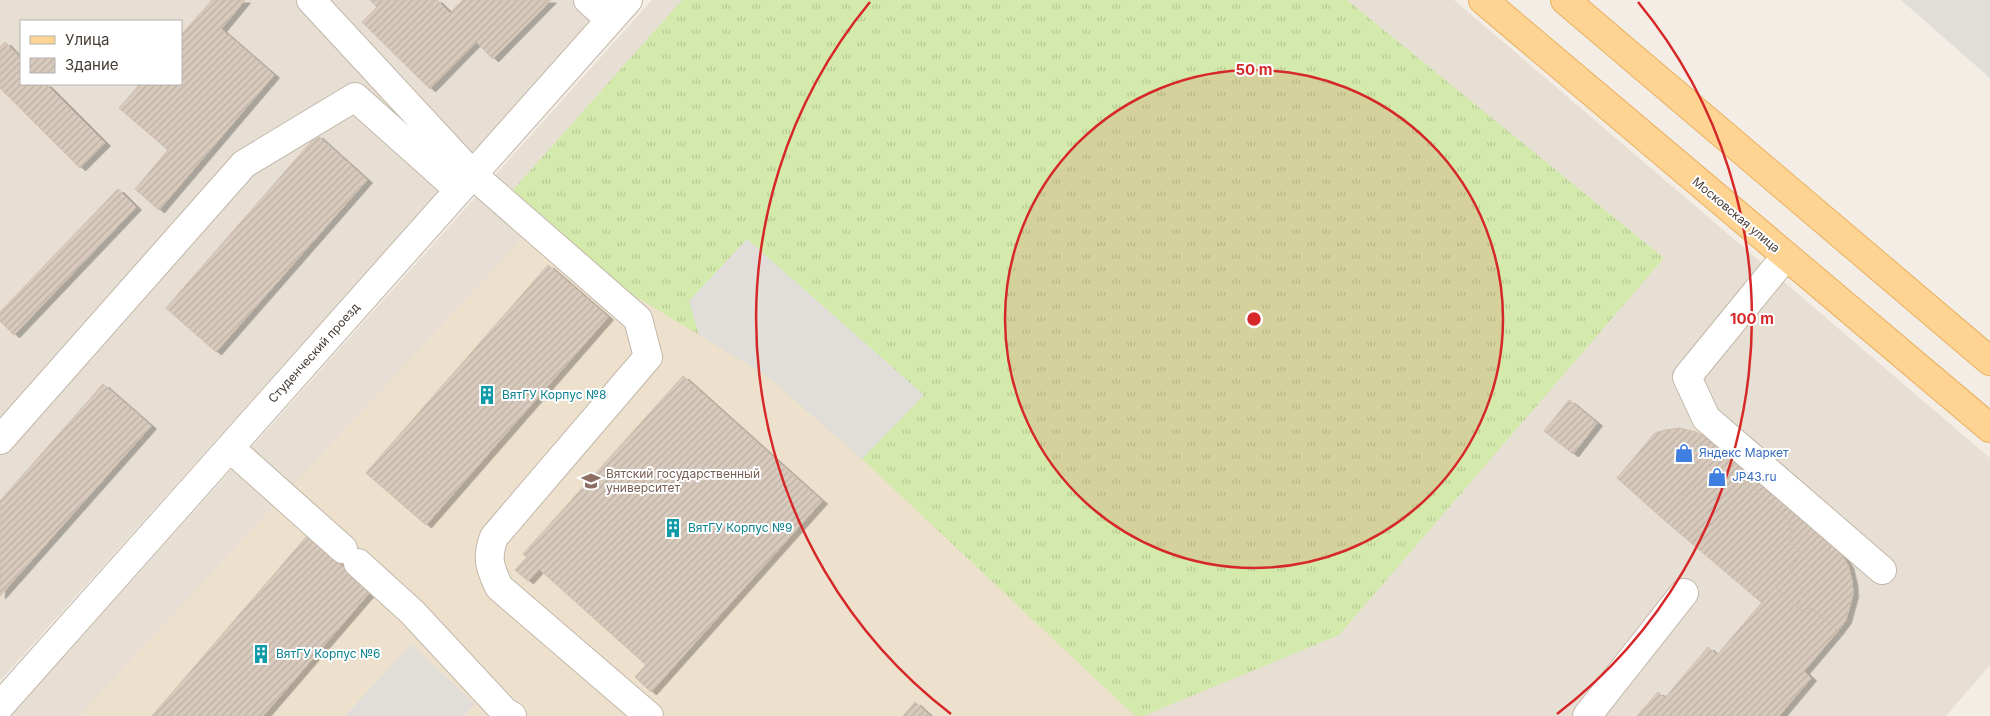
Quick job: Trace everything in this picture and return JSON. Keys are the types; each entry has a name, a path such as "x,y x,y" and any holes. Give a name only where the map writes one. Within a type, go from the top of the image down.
{"main road":[{"name":"Московская улица","path":"1483,0 1990,428"},
{"path":"1565,0 1990,361"}],"street":[{"path":"310,0 466,182"},
{"path":"588,0 610,20"},
{"name":"Студенческий проезд","path":"0,706 628,0"},
{"path":"0,440 244,164 355,97 466,182 638,319 648,357 494,537 489,550 490,569 499,587 649,716"},
{"path":"1786,257 1687,377 1706,418 1882,570"},
{"path":"230,448 412,612 505,712 512,716"},
{"path":"1587,716 1684,593"}],"shaded area":[{"path":"0,0 610,0 0,681"},
{"path":"652,0 1454,0 1990,458 1990,665 1946,716 11,716"},
{"path":"1901,0 1990,0 1990,78"},
{"name":"Вятский государственный университет","path":"542,217 628,292 767,376 862,459 1135,716 79,716"},
{"path":"747,239 924,395 862,459 767,376 699,335 689,301"},
{"path":"411,644 475,704 464,716 345,716"}],"green space":[{"path":"682,0 1347,0 1664,258 1339,635 1143,716 1135,716 862,459 767,376 628,292 513,190"}],"building":[{"path":"212,0 245,0 221,29 274,75 159,210 135,189 168,150 119,108 139,85 182,85 182,34"},
{"path":"370,0 437,0 450,13 463,0 551,0 493,59 476,42 430,89 362,22 377,7"},
{"path":"5,42 20,58 20,85 47,85 105,143 80,168 0,88 0,47"},
{"path":"317,135 367,180 216,352 166,308"},
{"path":"118,189 136,207 14,335 0,321 0,312"},
{"name":"ВятГУ Корпус №8","path":"548,265 608,317 426,525 366,473"},
{"name":"ВятГУ Корпус №9","path":"683,376 822,501 651,692 635,677 646,665 539,569 528,581 515,570 527,557 523,554"},
{"path":"103,384 151,426 0,596 0,501"},
{"path":"1569,400 1597,423 1573,454 1544,431"},
{"path":"1680,428 1711,439 1837,548 1848,565 1853,594 1846,620 1838,631 1811,608 1806,614 1797,607 1802,597 1802,587 1797,576 1790,569 1802,554 1790,544 1791,530 1788,518 1746,481 1733,478 1717,480 1705,470 1663,519 1617,478 1655,433"},
{"path":"1705,470 1717,480 1733,478 1746,481 1788,518 1791,530 1790,544 1802,554 1790,569 1797,576 1802,587 1802,597 1797,607 1775,587 1762,603 1663,519"},
{"name":"ВятГУ Корпус №6","path":"307,536 371,591 263,716 152,716"},
{"path":"1775,587 1806,614 1811,608 1838,631 1804,671 1811,678 1779,716 1637,716 1658,692 1665,698 1708,647 1717,655"},
{"path":"915,702 930,716 903,716"}],"place":[{"name":"ВятГУ Корпус №8","path":"487,395"},
{"name":"Яндекс Маркет","path":"1684,453"},
{"name":"JP43.ru","path":"1717,477"},
{"name":"Вятский государственный университет","path":"591,481"},
{"name":"ВятГУ Корпус №9","path":"673,528"},
{"name":"ВятГУ Корпус №6","path":"261,654"}]}
